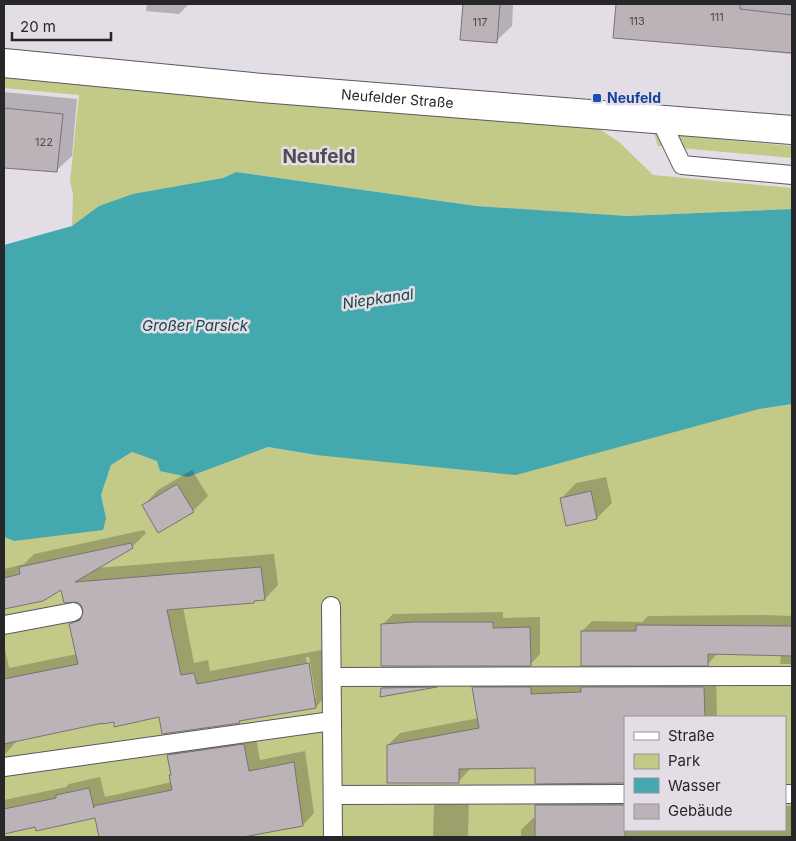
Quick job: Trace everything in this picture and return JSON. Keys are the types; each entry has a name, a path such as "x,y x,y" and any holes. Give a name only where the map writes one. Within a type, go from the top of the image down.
{"main road":[{"name":"Neufelder Straße","path":"4,63 272,89 792,130"}],"lane":[{"path":"660,119 682,165 792,175"},
{"path":"331,606 333,837"},
{"path":"4,625 73,612"},
{"path":"332,677 792,676"},
{"path":"4,767 332,721"},
{"path":"333,795 624,794"}],"green space":[{"path":"4,76 595,126 619,142 653,175 792,188 792,209 627,216 476,206 236,172 223,178 99,206 72,226 73,194 70,182 79,95 4,88"},
{"path":"654,133 792,146 792,158 658,146"},
{"path":"792,404 792,837 4,837 4,537 14,541 106,518 101,495 111,465 132,452 157,461 188,477 268,447 316,455"}],"water":[{"name":"Großer Parsick","path":"236,172 476,206 627,216 792,209 792,404 759,409 516,475 316,455 268,447 188,477 160,471 157,461 132,452 111,465 101,495 106,518 103,530 14,541 4,537 4,245 72,226 99,206 133,194 223,178"}],"building":[{"path":"463,4 500,4 497,43 460,40"},
{"path":"616,4 740,4 740,9 792,15 792,53 613,38"},
{"path":"4,108 63,114 57,172 4,168"},
{"path":"177,484 194,512 158,533 142,505"},
{"path":"591,491 597,519 566,526 560,498"},
{"path":"131,543 133,548 75,582 261,567 265,600 254,601 254,603 167,610 181,675 194,673 197,684 309,663 316,708 239,721 240,723 162,734 159,717 114,727 114,722 103,723 4,744 4,679 78,664 69,624 80,620 83,611 81,605 77,602 64,603 61,590 43,601 4,609 4,578 20,574 19,567"},
{"path":"493,622 493,628 530,627 531,666 381,666 381,624"},
{"path":"636,625 792,626 792,656 708,654 708,666 581,666 581,631 636,631"},
{"path":"437,687 380,697 381,688"},
{"path":"472,687 531,687 531,694 581,692 581,687 704,687 705,716 624,716 624,783 535,784 535,768 459,769 459,783 387,783 387,745 479,728"},
{"path":"244,744 249,771 294,762 303,826 243,837 99,837 95,818 36,831 35,827 4,834 4,809 56,798 56,795 89,788 93,806 172,790 167,755"},
{"path":"535,805 624,805 625,837 535,837"}],"place":[{"name":"Neufeld","path":"597,98"}],"district":[{"name":"Neufeld","path":"319,156"}],"water label":[{"name":"Niepkanal","path":"378,299"}]}
